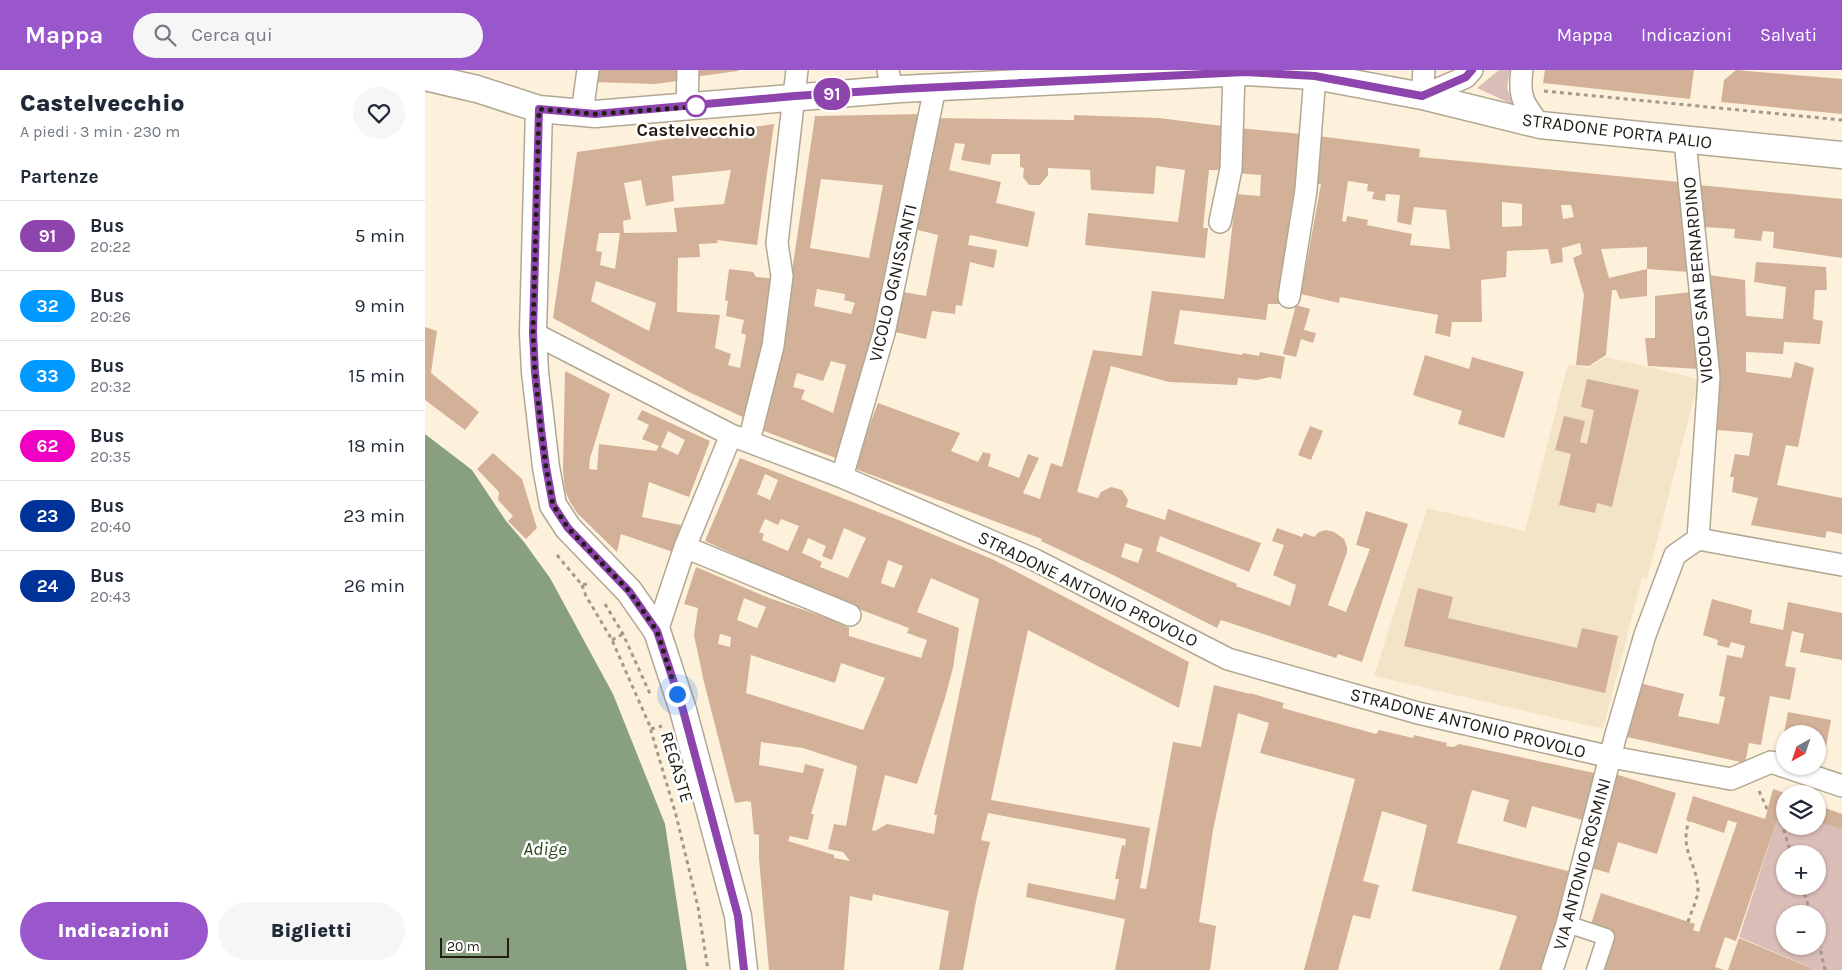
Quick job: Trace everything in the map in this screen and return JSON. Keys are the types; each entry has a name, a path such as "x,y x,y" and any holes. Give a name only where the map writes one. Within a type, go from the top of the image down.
{"street":[{"path":"582,113 588,70"},
{"path":"687,107 688,70"},
{"path":"657,631 685,547 740,438 774,337 782,276 777,243 797,70"},
{"path":"1424,70 1422,96 1466,77 1472,70"},
{"path":"1522,70 1520,84 1524,104 1540,125"},
{"path":"1220,222 1231,169 1244,71"},
{"name":"STRADONE PORTA PALIO","path":"425,77 477,89 539,109 595,114 795,96 890,80 935,88 1020,77 1244,71 1315,76 1422,96 1540,125 1842,155"},
{"path":"1289,297 1306,190 1315,76"},
{"name":"VICOLO OGNISSANTI","path":"842,477 884,333 935,88"},
{"path":"539,109 533,333 540,419 553,505 568,528 629,591 657,631 683,710 738,916 744,970"},
{"name":"VICOLO SAN BERNARDINO","path":"1685,140 1709,377 1698,539"},
{"name":"STRADONE ANTONIO PROVOLO","path":"533,333 740,438 842,477 1035,560 1229,659 1418,713 1611,757 1731,779 1771,762 1842,786"},
{"path":"1611,757 1645,635 1675,555 1698,539 1842,565"},
{"path":"685,547 850,615"},
{"name":"VIA ANTONIO ROSMINI","path":"1552,970 1567,924 1611,757"},
{"path":"1567,924 1606,937 1595,970"}],"path":[{"path":"1542,91 1842,120"},
{"name":"REGASTE","path":"555,552 582,585 586,596 612,640 651,730 677,815 698,907 707,969"},
{"path":"582,585 592,583"},
{"path":"601,598 623,634 653,702"},
{"path":"612,640 623,634"},
{"name":"REGASTE","path":"661,719 665,735"},
{"path":"651,730 663,726"},
{"path":"677,815 682,813"},
{"path":"1688,922 1698,890 1687,850 1685,832 1689,821"},
{"path":"698,907 704,906"},
{"path":"1822,955 1825,970"},
{"path":"707,969 713,968"}],"shaded area":[{"path":"1499,70 1510,70 1507,88 1514,105 1477,88"},
{"path":"1606,357 1699,379 1647,579 1642,578 1603,729 1374,676 1427,508 1525,531 1568,364 1588,368"},
{"path":"1776,822 1776,835 1826,835 1826,824 1842,830 1842,970 1816,970 1781,955 1826,955 1826,905 1776,905 1776,953 1739,937"}],"water":[{"name":"Adige","path":"425,434 472,470 506,521 550,578 613,694 665,824 687,970 425,970"}],"building":[{"path":"595,70 678,70 677,81 655,84 594,82"},
{"path":"694,70 738,70 738,71 693,77"},
{"path":"1545,70 1694,70 1690,99 1543,83"},
{"path":"1736,70 1842,79 1842,114 1721,102 1724,80"},
{"path":"924,114 861,392 841,460 759,429 782,339 815,116","holes":["821,179 883,185 869,258 810,248","817,289 845,294 844,300 855,303 851,314 814,306","831,361 846,365 833,413 801,399 805,390 793,387 797,373 823,381"]},
{"path":"1074,115 1159,118 1230,127 1226,170 1209,170 1203,228 1208,228 1205,258 1085,245 1088,213 1178,222 1185,170 1156,166 1154,194 1091,190 1090,170 1048,168 1048,175 1040,185 1029,185 1023,177 1024,168 1020,167 1020,154 992,154 990,165 961,160 965,144 955,143 949,170 1001,182 996,203 1035,212 1028,247 970,235 968,245 997,250 994,268 970,262 962,306 956,305 955,314 932,311 926,339 895,332 903,292 926,296 938,235 914,229 934,118 1074,120"},
{"path":"774,124 757,245 717,240 718,243 699,244 700,257 678,258 677,312 720,315 715,348 731,354 728,365 740,368 746,335 741,333 744,320 726,316 728,301 725,300 729,269 753,272 756,277 777,279 749,420 689,392 553,318 577,152","holes":["731,170 724,204 674,208 677,232 624,233 623,221 631,219 624,183 641,180 646,206 674,201 672,176","599,233 620,233 615,269 600,265 602,252 596,251","596,281 656,303 649,331 591,301"]},
{"path":"1239,128 1302,134 1281,304 1268,304 1266,320 1180,310 1174,344 1242,355 1243,353 1259,356 1260,352 1285,357 1281,379 1270,377 1257,380 1238,378 1237,385 1169,382 1111,366 1077,492 1098,498 1101,492 1111,487 1122,490 1128,500 1126,507 1165,520 1168,509 1261,543 1249,572 1160,536 1156,551 1237,584 1236,586 1290,606 1296,585 1273,575 1284,545 1272,541 1277,528 1302,537 1304,533 1314,537 1319,532 1326,530 1334,532 1344,539 1347,552 1328,605 1346,612 1370,549 1356,545 1366,511 1408,524 1362,662 1338,654 1336,658 1221,620 1217,628 1041,541 1042,539 853,468 878,403 960,433 951,451 978,462 983,452 991,454 988,466 1019,478 1028,454 1039,458 1023,493 1040,499 1051,463 1062,467 1093,350 1142,356 1152,291 1224,299 1236,194 1260,196 1261,175 1236,173","holes":["1125,543 1143,549 1138,563 1121,557"]},
{"path":"1318,136 1420,149 1419,157 1679,182 1689,272 1647,269 1647,296 1620,299 1616,290 1612,290 1606,355 1589,366 1576,365 1584,295 1573,258 1582,254 1580,243 1562,248 1563,262 1551,264 1548,249 1507,251 1506,277 1481,280 1482,322 1452,322 1450,337 1435,333 1438,315 1340,297 1339,303 1301,294 1321,184 1316,184","holes":["1348,181 1368,184 1367,191 1374,192 1372,199 1385,201 1386,194 1400,195 1397,222 1411,225 1414,207 1446,210 1450,249 1410,245 1412,234 1367,225 1368,220 1347,216 1346,222 1342,221","1502,202 1522,204 1522,226 1502,227","1561,205 1571,205 1574,217 1563,219","1647,247 1647,269 1609,278 1601,249"]},
{"path":"1699,185 1842,199 1842,258 1773,248 1774,232 1763,231 1761,241 1734,238 1735,229 1704,227"},
{"path":"1756,262 1826,267 1827,290 1815,290 1813,319 1823,321 1820,344 1784,342 1783,354 1746,352 1746,372 1791,378 1795,362 1814,368 1798,447 1786,445 1777,485 1842,498 1842,534 1827,531 1825,538 1751,525 1758,498 1732,492 1734,477 1730,477 1735,454 1749,456 1753,433 1717,430 1719,368 1709,275 1745,280 1746,316 1783,319 1786,287 1754,282"},
{"path":"1692,292 1700,369 1648,366 1645,338 1655,338 1655,296"},
{"path":"1296,305 1310,309 1304,330 1316,333 1313,343 1301,339 1296,357 1283,354"},
{"path":"425,327 437,331 431,373 479,412 465,430 425,400"},
{"path":"1425,355 1469,369 1472,357 1524,372 1504,438 1458,424 1462,411 1413,395"},
{"path":"565,371 610,394 590,458 589,469 597,470 599,444 656,451 659,446 642,439 649,425 637,419 642,410 710,441 689,497 649,482 642,517 681,525 673,552 621,534 617,552 578,514 570,502 565,491 563,471","holes":["668,431 685,440 678,455 661,447"]},
{"path":"1587,379 1639,390 1612,507 1597,503 1595,513 1559,505 1571,454 1555,450 1564,416 1585,421 1580,442 1587,444 1594,410 1581,407"},
{"path":"1310,426 1323,431 1311,460 1298,455"},
{"path":"493,453 522,479 537,528 526,539 508,521 513,516 498,500 499,492 477,469"},
{"path":"740,458 901,521 994,560 1189,662 1179,708 1028,630 991,800 1150,828 1140,888 1146,889 1173,742 1201,747 1214,685 1284,703 1282,708 1376,734 1379,730 1413,738 1414,735 1447,743 1446,746 1454,747 1459,744 1599,774 1586,821 1532,806 1526,828 1503,821 1509,800 1472,790 1457,843 1576,873 1543,970 1499,970 1517,916 1412,891 1427,825 1382,811 1363,881 1379,885 1370,919 1353,915 1338,970 1304,970 1355,779 1260,753 1269,723 1238,713 1213,830 1199,922 1216,926 1210,970 1115,970 1125,919 1026,897 1028,883 1115,900 1119,879 1115,879 1122,845 1125,846 1126,839 988,813 981,840 990,842 977,896 963,970 939,970 949,911 873,894 872,901 850,896 844,970 769,970 759,859 759,835 754,834 751,802 735,803 694,635 698,608 684,604 696,567 769,598 833,620 849,628 849,636 921,658 927,640 907,633 909,628 848,605 705,541","holes":["765,474 778,480 770,500 757,494","765,519 778,525 781,519 799,526 788,551 762,540 764,534 759,532","844,528 866,538 848,578 820,567 822,562 802,553 808,538 826,546 822,556 832,560","888,560 903,566 894,588 881,583","931,578 979,599 934,815 937,815 934,834 887,824 875,831 872,830 885,775 917,784 953,668 959,628 917,612","744,598 766,607 757,628 737,620","720,634 731,637 730,647 718,644","751,655 835,683 841,663 885,678 863,730 746,693","761,742 803,748 857,766 846,826 834,824 828,849 843,852 850,861 834,858 834,855 788,841 790,836 808,840 814,814 811,814 824,769 805,764 803,773 759,765"]},
{"path":"1418,588 1453,597 1448,618 1577,648 1582,628 1618,636 1605,693 1404,646"},
{"path":"1712,599 1752,610 1750,623 1783,630 1788,602 1842,613 1842,660 1800,652 1804,634 1792,631 1785,666 1796,668 1790,700 1770,696 1761,745 1749,743 1745,763 1627,737 1639,683 1684,694 1678,716 1719,724 1725,697 1719,696 1727,655 1742,658 1745,646 1731,642 1729,648 1717,645 1718,640 1703,635"},
{"path":"1788,712 1831,720 1826,746 1826,725 1786,725"},
{"path":"1612,773 1676,793 1657,854 1618,842 1609,873 1584,866"},
{"path":"1773,789 1776,790 1776,823 1736,941 1725,937 1715,967 1724,970 1598,970 1610,934 1590,927 1601,893 1695,924 1693,930 1699,932 1737,823 1728,820 1724,833 1686,820 1693,796 1765,819"},
{"path":"1826,808 1842,814 1842,830 1826,824"},
{"path":"1739,938 1815,970 1728,970"}],"bus line":[{"name":"91","path":"744,970 738,916 683,710 657,631 629,591 568,528 553,505 541,429 533,333 539,109 595,114 795,96 901,89 1245,72 1315,76 1422,96 1466,77 1472,70"}],"place":[{"name":"Castelvecchio","path":"696,106"}],"route":[{"path":"677,694 657,631 629,591 568,528 553,505 541,429 533,333 539,109 595,114 705,106 696,106"}]}
